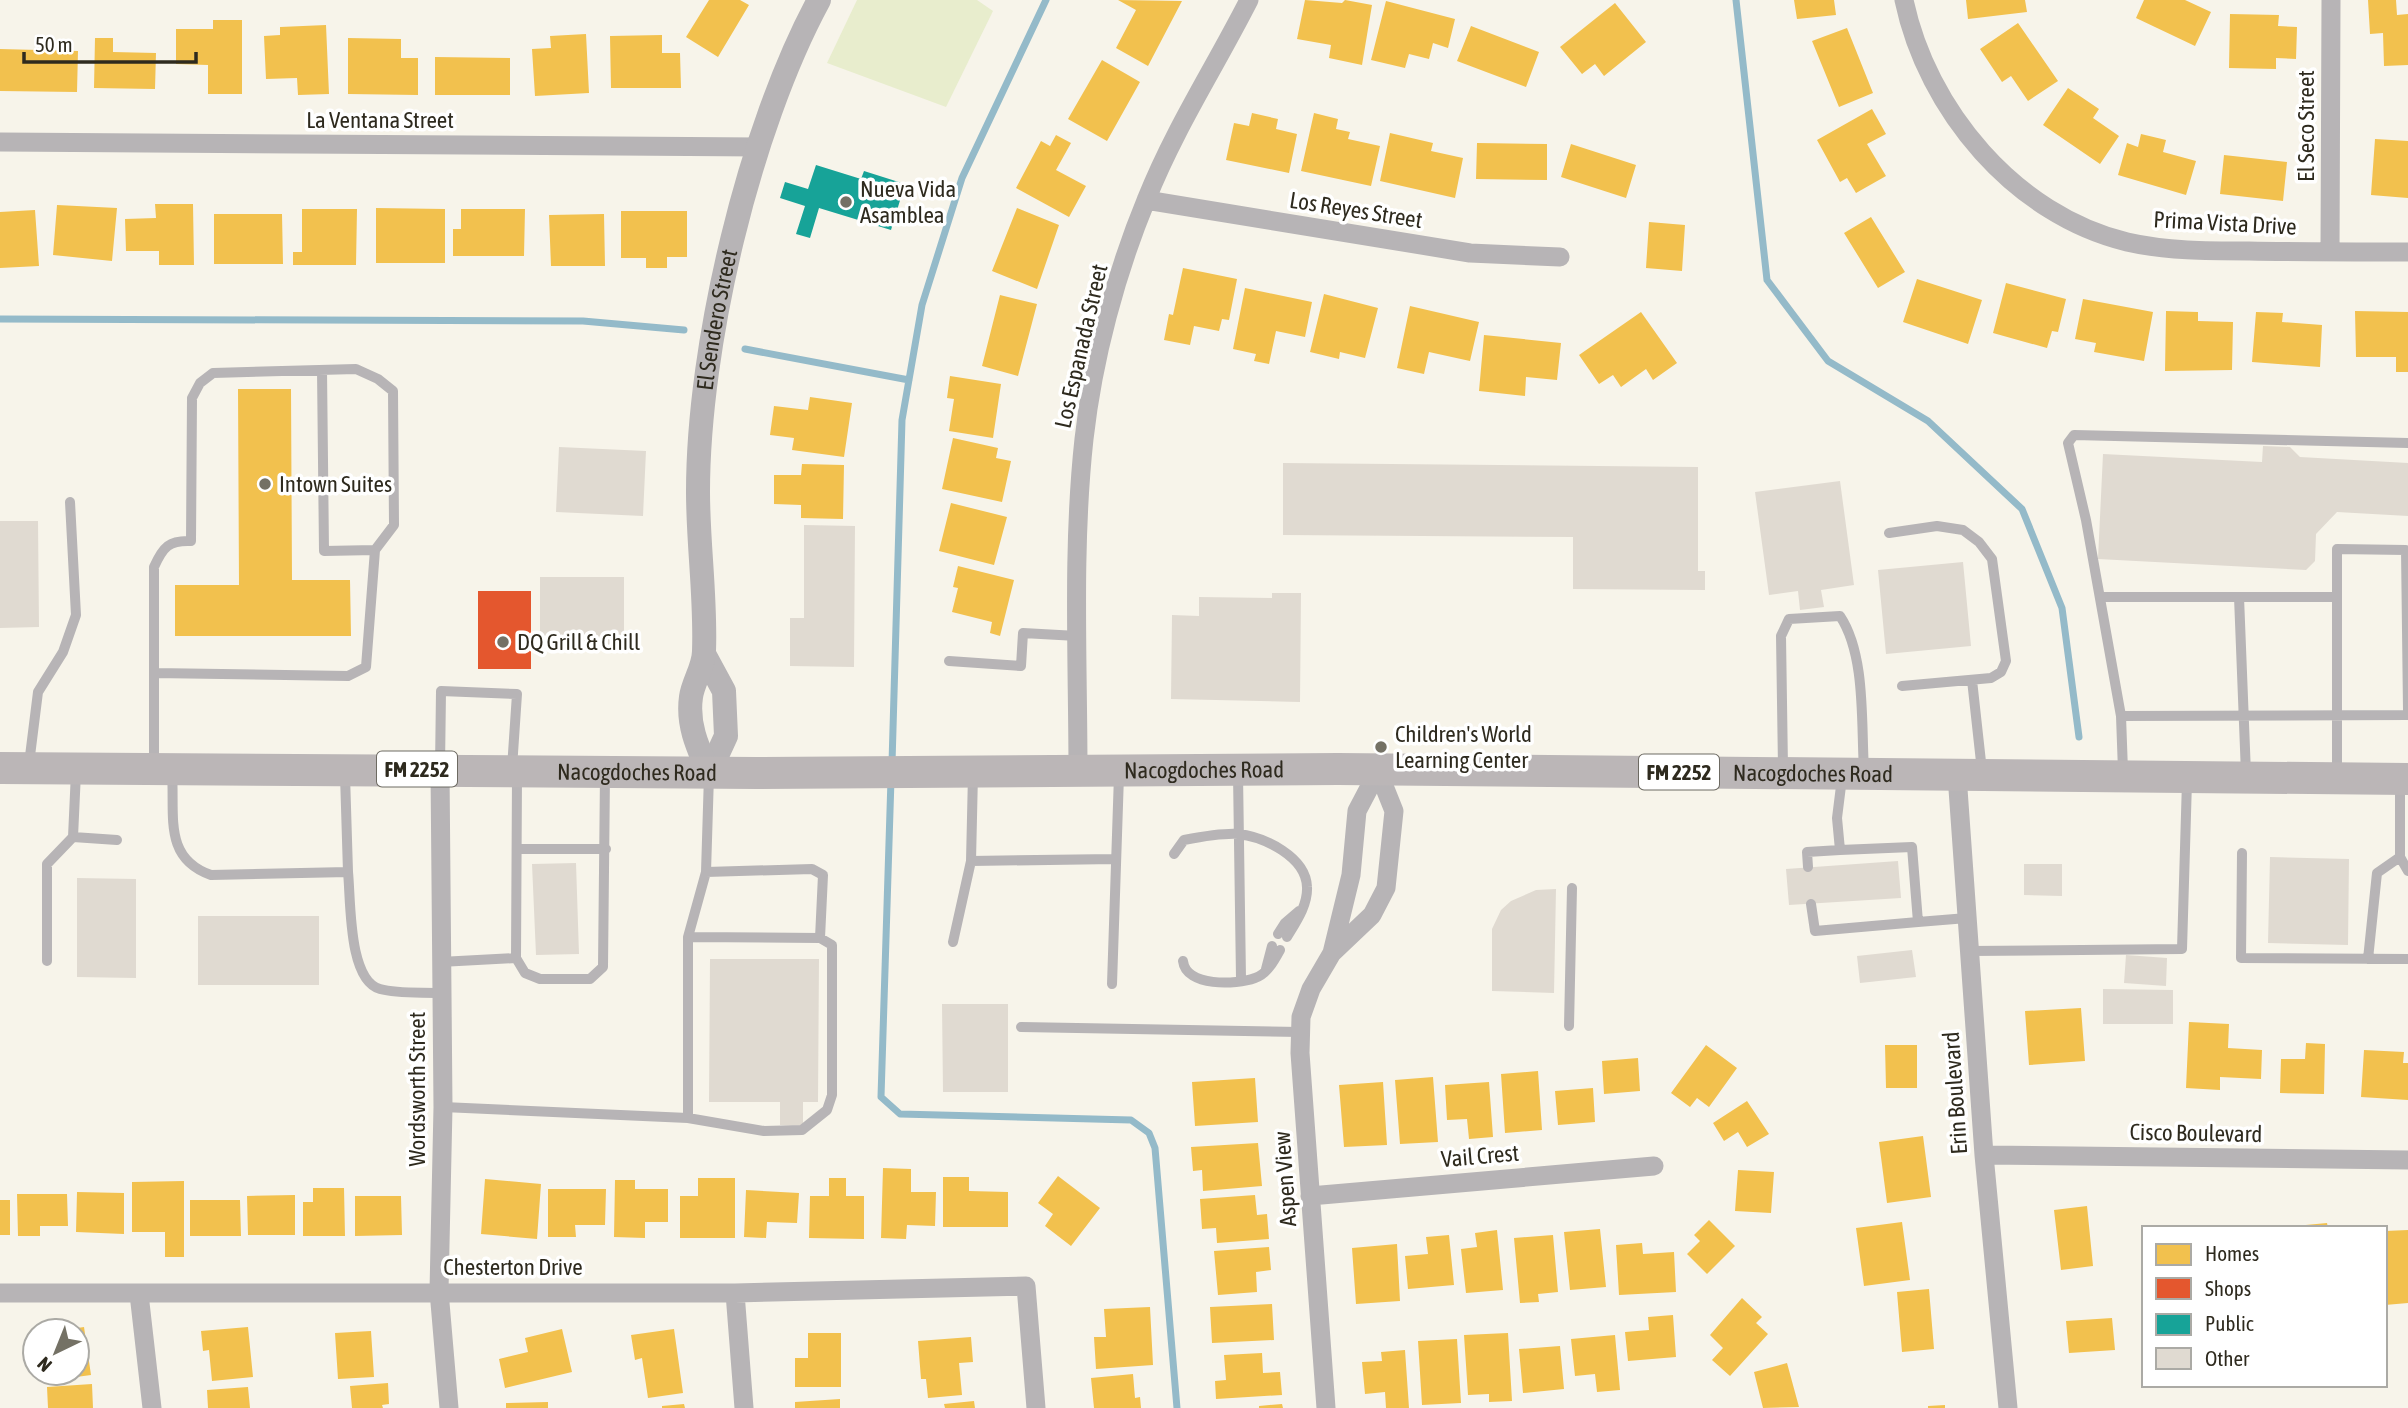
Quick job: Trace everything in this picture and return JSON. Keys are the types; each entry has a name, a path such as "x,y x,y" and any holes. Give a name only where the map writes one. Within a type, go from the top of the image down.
{"main road":[{"name":"Nacogdoches Road","path":"15,768 440,769 605,773 1078,773 1238,770 2404,779"}],"street":[{"name":"El Sendero Street","path":"709,773 691,729 691,697 704,654 698,491 704,405 718,311 743,200 792,56 819,0"},
{"name":"Los Espanada Street","path":"1078,773 1077,541 1084,438 1109,313 1146,200 1179,125 1249,0"},
{"name":"Prima Vista Drive","path":"1904,0 1919,49 1933,82 1951,113 1982,154 2070,220 2129,242 2186,250 2408,252"},
{"name":"El Seco Street","path":"2330,252 2331,0"},
{"name":"La Ventana Street","path":"0,142 760,147"},
{"name":"Los Reyes Street","path":"1146,200 1470,253 1560,257"},
{"name":"El Sendero Street","path":"704,654 723,691 726,736 709,773"},
{"name":"Wordsworth Street","path":"440,769 443,1107 439,1291 449,1408"},
{"name":"Aspen View","path":"1332,953 1351,875 1357,811 1378,771"},
{"name":"Aspen View","path":"1326,1408 1310,1196 1301,1017 1311,989 1332,953 1372,915 1386,888 1394,811 1378,771"},
{"name":"Erin Boulevard","path":"1970,775 1967,919 1984,1155 2008,1408"},
{"name":"Cisco Boulevard","path":"1984,1155 2408,1160"},
{"name":"Vail Crest","path":"1310,1196 1654,1166"},
{"name":"Chesterton Drive","path":"0,1293 735,1293 1026,1286 1036,1408"},
{"path":"735,1293 744,1408"},
{"path":"139,1294 152,1408"}],"lane":[{"path":"154,673 348,676 366,667 374,550 394,525 393,391 378,379 356,369 214,373 200,383 192,398 191,541 174,540 163,547 154,567 154,673 162,768 176,848 190,866 211,875 348,872"},
{"path":"322,370 324,551 374,550"},
{"path":"2123,776 2121,716 2101,597 2068,443 2074,435 2408,443"},
{"path":"15,768 38,692 63,652 76,615 70,502"},
{"path":"1889,534 1937,526 1963,530 1979,542 1992,559 2006,662 2001,672 1991,678 1902,686"},
{"path":"2337,778 2337,549 2406,550 2408,710"},
{"path":"2101,597 2337,597"},
{"path":"2239,597 2246,777"},
{"path":"1783,773 1781,636 1789,619 1840,616 1850,631 1856,655 1854,774 1837,818 1840,850"},
{"path":"949,661 1021,666 1023,633 1077,636"},
{"path":"1970,775 1972,680"},
{"path":"440,769 441,691 516,694 516,958 525,973 540,979 590,979 603,967 605,773"},
{"path":"2121,716 2408,716"},
{"path":"47,961 47,864 73,837 76,768"},
{"path":"345,769 344,836 355,951 360,971 368,982 389,990 440,993"},
{"path":"1238,770 1241,979"},
{"path":"953,942 971,861 961,772"},
{"path":"1112,984 1119,772"},
{"path":"688,1118 688,937 706,872 709,773"},
{"path":"1970,951 2182,949 2187,777"},
{"path":"2404,779 2400,857 2408,871"},
{"path":"1174,854 1184,840 1239,834 1272,846 1296,861 1305,874 1307,888 1303,908 1284,923 1283,936"},
{"path":"73,837 117,840"},
{"path":"1808,867 1807,852 1912,847 1918,922"},
{"path":"517,849 606,849"},
{"path":"2242,853 2241,958 2408,960"},
{"path":"2368,960 2377,873 2400,857"},
{"path":"971,861 1115,859"},
{"path":"706,872 812,869 823,874 820,938"},
{"path":"1569,1026 1572,888"},
{"path":"1811,904 1815,931 1967,919"},
{"path":"443,1107 688,1118 764,1131 802,1130 827,1110 832,1095 832,946 820,938 688,937"},
{"path":"1183,961 1188,973 1200,980 1255,978 1266,971 1265,964 1276,948"},
{"path":"440,962 516,958"},
{"path":"1021,1027 1300,1032"}],"green space":[{"path":"857,0 977,0 993,11 946,107 827,63"}],"building: Homes":[{"path":"709,0 740,0 749,5 718,57 686,37"},
{"path":"1118,0 1182,1 1148,66 1116,48 1136,10"},
{"path":"1305,0 1342,3 1345,0 1372,5 1362,65 1329,58 1331,45 1297,39"},
{"path":"1794,0 1834,0 1836,15 1797,19"},
{"path":"1966,0 2025,0 2027,12 1968,19"},
{"path":"2144,0 2185,0 2211,12 2195,46 2136,18"},
{"path":"2368,0 2396,0 2397,15 2408,14 2408,65 2384,66 2383,33 2370,34"},
{"path":"1386,1 1455,19 1448,48 1433,43 1429,59 1409,54 1405,68 1371,60"},
{"path":"1615,3 1646,42 1604,76 1595,64 1582,74 1560,47"},
{"path":"2230,14 2279,15 2278,26 2297,27 2296,59 2276,58 2276,69 2229,68"},
{"path":"213,20 242,20 242,94 208,94 208,65 176,64 176,29 213,29"},
{"path":"2018,23 2058,81 2028,101 2011,76 2002,82 1980,49"},
{"path":"326,25 329,94 298,95 297,78 266,79 264,36 280,35 280,27"},
{"path":"1471,26 1539,52 1526,87 1457,61"},
{"path":"1847,28 1873,93 1839,107 1812,41"},
{"path":"586,34 589,93 535,96 532,49 551,48 550,36"},
{"path":"662,35 662,53 680,53 681,88 611,88 610,36"},
{"path":"95,38 113,38 113,52 156,53 155,89 94,88"},
{"path":"348,38 401,39 401,58 418,58 418,95 348,94"},
{"path":"0,49 78,51 77,92 0,91"},
{"path":"435,57 510,58 510,95 435,95"},
{"path":"1102,60 1140,82 1107,141 1068,119"},
{"path":"2068,88 2099,109 2093,118 2119,136 2100,164 2043,125"},
{"path":"1872,109 1886,134 1867,144 1886,176 1856,193 1847,178 1840,182 1817,140"},
{"path":"1252,113 1278,119 1276,129 1297,134 1289,173 1226,160 1234,123 1249,126"},
{"path":"1314,113 1338,119 1336,129 1350,132 1348,139 1380,146 1371,186 1301,171"},
{"path":"1390,133 1433,143 1431,151 1463,158 1455,198 1380,181"},
{"path":"2141,134 2166,140 2163,152 2196,161 2186,195 2118,175 2127,143 2138,147"},
{"path":"1056,135 1071,143 1056,170 1086,186 1069,217 1016,188 1041,141 1050,146"},
{"path":"2375,139 2408,141 2408,198 2371,195"},
{"path":"1477,143 1547,144 1547,180 1476,179"},
{"path":"1571,144 1636,165 1626,198 1561,177"},
{"path":"2224,155 2287,162 2283,201 2220,194"},
{"path":"155,204 193,204 194,265 159,265 159,251 126,251 125,219 156,218"},
{"path":"57,205 117,208 112,261 53,255"},
{"path":"376,208 445,209 445,263 376,263"},
{"path":"1017,208 1059,225 1037,289 992,271"},
{"path":"302,209 357,209 356,265 293,265 293,252 302,252"},
{"path":"461,209 525,209 524,256 453,256 453,229 461,229"},
{"path":"35,210 39,266 0,268 0,212"},
{"path":"621,211 687,211 687,257 667,257 667,268 646,268 646,258 621,258"},
{"path":"214,214 282,214 283,264 214,264"},
{"path":"604,214 605,266 551,266 549,215"},
{"path":"1871,217 1905,272 1878,288 1844,233"},
{"path":"1649,222 1685,225 1682,271 1646,268"},
{"path":"1183,268 1237,279 1229,320 1222,319 1219,331 1194,326 1190,345 1164,340 1169,314 1173,315"},
{"path":"1917,279 1982,300 1968,344 1903,322"},
{"path":"2006,283 2066,299 2058,332 2052,331 2047,348 1993,333"},
{"path":"1245,288 1312,302 1305,337 1276,331 1269,364 1254,361 1256,354 1233,349"},
{"path":"1324,294 1378,308 1365,358 1340,352 1339,359 1310,352"},
{"path":"1000,295 1037,304 1018,376 982,366"},
{"path":"2083,299 2153,312 2144,361 2094,352 2096,343 2075,339"},
{"path":"1410,306 1479,322 1470,361 1429,352 1424,374 1397,368"},
{"path":"2166,311 2198,312 2198,321 2233,322 2232,370 2165,371"},
{"path":"2355,311 2408,312 2408,372 2396,372 2396,357 2356,357"},
{"path":"1641,312 1677,363 1653,380 1646,369 1621,387 1613,375 1599,384 1579,355"},
{"path":"2256,312 2283,313 2282,322 2322,325 2320,367 2252,362"},
{"path":"1484,335 1561,343 1557,380 1526,377 1525,396 1479,391"},
{"path":"950,376 1001,384 993,438 949,431 954,399 947,398"},
{"name":"Intown Suites","path":"238,389 291,389 292,580 350,580 351,636 175,636 175,585 239,585"},
{"path":"810,397 852,403 844,457 792,450 794,438 770,435 774,406 808,410"},
{"path":"953,438 998,448 996,458 1011,461 1002,502 942,489"},
{"path":"802,464 844,465 843,519 801,518 801,505 774,504 774,475 801,475"},
{"path":"951,503 1007,517 994,565 939,551"},
{"path":"958,566 1014,580 1000,636 990,633 992,622 952,612 958,588 953,587"},
{"path":"2081,1008 2085,1061 2029,1065 2025,1011"},
{"path":"2189,1022 2229,1024 2228,1048 2262,1050 2261,1079 2220,1077 2220,1090 2186,1088"},
{"path":"2306,1043 2325,1044 2324,1094 2280,1093 2281,1059 2305,1059"},
{"path":"1706,1045 1737,1068 1709,1107 1697,1098 1690,1107 1671,1093"},
{"path":"1885,1045 1917,1045 1917,1088 1886,1088"},
{"path":"2364,1050 2404,1052 2403,1063 2408,1063 2408,1100 2361,1097"},
{"path":"1638,1058 1640,1091 1604,1094 1602,1061"},
{"path":"1538,1071 1542,1130 1505,1133 1501,1074"},
{"path":"1433,1077 1438,1142 1400,1144 1395,1080"},
{"path":"1255,1078 1258,1122 1195,1126 1192,1082"},
{"path":"1383,1082 1387,1145 1344,1147 1339,1085"},
{"path":"1489,1082 1493,1137 1469,1139 1467,1119 1447,1120 1445,1085"},
{"path":"1593,1088 1595,1122 1558,1125 1555,1091"},
{"path":"1747,1101 1769,1134 1747,1147 1738,1132 1724,1141 1713,1123"},
{"path":"1923,1136 1931,1197 1887,1203 1879,1142"},
{"path":"1258,1143 1262,1186 1203,1191 1202,1170 1193,1171 1191,1147"},
{"path":"883,1168 911,1169 911,1192 936,1192 935,1226 907,1225 906,1239 881,1238"},
{"path":"1738,1170 1774,1172 1771,1213 1735,1211"},
{"path":"1058,1176 1100,1208 1071,1246 1045,1226 1053,1214 1038,1203"},
{"path":"943,1177 969,1177 969,1191 1008,1192 1008,1227 943,1227"},
{"path":"698,1178 735,1178 735,1238 680,1238 680,1196 698,1196"},
{"path":"829,1178 846,1178 846,1196 864,1196 864,1239 809,1238 810,1196 829,1196"},
{"path":"485,1179 541,1184 537,1239 481,1234"},
{"path":"615,1180 635,1180 635,1189 668,1189 668,1222 645,1222 645,1238 614,1237"},
{"path":"184,1181 184,1257 165,1257 165,1232 132,1232 132,1182"},
{"path":"313,1188 344,1188 345,1236 303,1236 303,1202 313,1202"},
{"path":"548,1189 606,1189 605,1225 575,1225 576,1237 548,1237"},
{"path":"746,1190 799,1193 797,1223 767,1222 766,1238 744,1237"},
{"path":"77,1192 124,1193 124,1234 76,1232"},
{"path":"17,1194 67,1194 68,1226 40,1226 40,1236 18,1236"},
{"path":"295,1195 295,1235 248,1235 247,1196"},
{"path":"1255,1195 1257,1215 1267,1214 1269,1239 1217,1243 1216,1228 1202,1229 1200,1199"},
{"path":"355,1196 401,1196 402,1235 355,1236"},
{"path":"0,1200 10,1200 10,1235 0,1235"},
{"path":"190,1200 240,1200 241,1236 190,1236"},
{"path":"2087,1206 2093,1266 2061,1270 2054,1210"},
{"path":"1709,1220 1735,1246 1707,1274 1687,1254 1700,1241 1694,1235"},
{"path":"1902,1222 1910,1280 1864,1286 1856,1228"},
{"path":"2327,1223 2328,1226 2295,1226"},
{"path":"1600,1229 1606,1287 1570,1290 1564,1232"},
{"path":"1497,1230 1503,1290 1466,1293 1461,1249 1477,1247 1475,1233"},
{"path":"2408,1230 2408,1303 2387,1305 2387,1231"},
{"path":"1449,1235 1454,1285 1408,1289 1405,1256 1428,1254 1426,1237"},
{"path":"1553,1235 1558,1292 1538,1294 1539,1302 1520,1303 1514,1238"},
{"path":"1642,1243 1643,1254 1674,1252 1676,1292 1619,1295 1616,1245"},
{"path":"1397,1244 1400,1301 1356,1304 1352,1248"},
{"path":"1269,1247 1271,1270 1256,1272 1257,1292 1218,1295 1214,1251"},
{"path":"1929,1289 1934,1349 1902,1352 1897,1292"},
{"path":"1742,1298 1762,1317 1756,1323 1768,1334 1730,1376 1712,1360 1723,1348 1710,1335"},
{"path":"1272,1304 1274,1340 1212,1343 1210,1307"},
{"path":"1150,1307 1153,1365 1096,1369 1094,1337 1106,1337 1104,1309"},
{"path":"1673,1315 1676,1357 1628,1361 1625,1332 1649,1330 1648,1317"},
{"path":"2112,1318 2115,1350 2069,1353 2066,1321"},
{"path":"248,1327 253,1377 212,1381 209,1350 203,1351 201,1331"},
{"path":"562,1329 572,1372 505,1388 499,1359 528,1352 525,1338"},
{"path":"674,1329 683,1393 648,1398 642,1358 635,1360 631,1335"},
{"path":"371,1331 374,1377 338,1379 335,1333"},
{"path":"808,1333 841,1333 841,1387 795,1387 795,1358 808,1358"},
{"path":"1508,1333 1512,1401 1489,1402 1489,1394 1468,1395 1464,1335"},
{"path":"1615,1335 1620,1390 1597,1392 1595,1374 1575,1376 1571,1339"},
{"path":"971,1337 973,1362 959,1363 962,1395 928,1398 926,1379 921,1379 918,1341"},
{"path":"1457,1339 1461,1403 1422,1405 1418,1341"},
{"path":"1560,1346 1564,1389 1523,1393 1519,1349"},
{"path":"1405,1350 1409,1408 1386,1408 1385,1392 1365,1394 1362,1362 1382,1361 1381,1352"},
{"path":"1262,1353 1263,1373 1280,1372 1282,1395 1216,1399 1215,1381 1226,1380 1224,1355"},
{"path":"1787,1363 1799,1407 1763,1408 1754,1372"},
{"path":"1133,1374 1135,1398 1140,1397 1141,1408 1094,1408 1091,1378"},
{"path":"388,1383 389,1404 382,1405 383,1408 352,1408 350,1386"},
{"path":"91,1384 93,1408 48,1408 47,1387 91,1387"},
{"path":"248,1387 250,1408 208,1408 207,1390"},
{"path":"840,1399 840,1408 795,1408 795,1402"},
{"path":"974,1401 975,1408 945,1408 944,1404"},
{"path":"548,1402 548,1408 506,1408 506,1403"},
{"path":"684,1404 685,1408 662,1408 662,1406"},
{"path":"1282,1404 1283,1408 1259,1408 1259,1406"},
{"path":"1945,1405 1945,1408 1928,1408 1928,1406"}],"building: Shops":[{"path":"478,591 531,591 531,669 478,669"}],"building: Public":[{"name":"Nueva Vida Asamblea","path":"816,165 861,179 864,171 905,184 891,230 819,208 810,238 796,234 805,206 780,198 785,182 808,189"}],"building: Other":[{"path":"2263,446 2290,447 2300,457 2408,463 2408,516 2337,512 2316,534 2315,561 2306,570 2098,559 2103,454 2262,462"},
{"path":"559,447 646,451 643,516 556,512"},
{"path":"1283,463 1698,467 1698,571 1705,571 1705,590 1573,589 1573,537 1283,535"},
{"path":"1840,481 1854,585 1821,590 1824,607 1800,610 1798,591 1769,595 1755,492"},
{"path":"0,521 38,521 39,627 0,628"},
{"path":"804,525 855,526 854,667 790,666 790,618 804,618"},
{"path":"1963,562 1971,646 1886,654 1878,570"},
{"path":"540,577 624,577 624,647 540,647"},
{"path":"1272,593 1301,593 1300,702 1171,699 1172,615 1199,616 1199,597 1272,598"},
{"path":"2270,857 2349,859 2348,945 2268,943"},
{"path":"1898,861 1901,898 1789,905 1786,869"},
{"path":"576,863 579,954 536,955 532,864"},
{"path":"2024,864 2062,864 2062,896 2024,895"},
{"path":"77,878 136,879 136,978 77,977"},
{"path":"1556,889 1554,993 1492,991 1492,929 1501,910 1511,901 1536,890"},
{"path":"198,916 319,916 319,985 198,985"},
{"path":"1912,950 1916,977 1860,983 1857,956"},
{"path":"2126,955 2167,958 2166,986 2124,983"},
{"path":"710,959 819,959 818,1102 803,1102 803,1126 780,1125 780,1102 709,1102"},
{"path":"2103,989 2173,990 2173,1024 2103,1024"},
{"path":"942,1004 1008,1004 1008,1092 943,1092"}],"waterway":[{"path":"892,763 902,420 922,305 962,178 1046,0"},
{"path":"1736,0 1767,280 1828,361 1928,421 2022,509 2062,608 2079,737"},
{"path":"0,319 583,321 684,330"},
{"path":"745,349 909,380"},
{"path":"891,779 881,1097 900,1114 1131,1120 1149,1133 1155,1148 1177,1408"}],"place":[{"name":"Nueva Vida Asamblea","path":"846,202"},
{"name":"Intown Suites","path":"265,484"},
{"name":"DQ Grill & Chill","path":"503,642"},
{"name":"Children's World Learning Center","path":"1381,747"}]}
